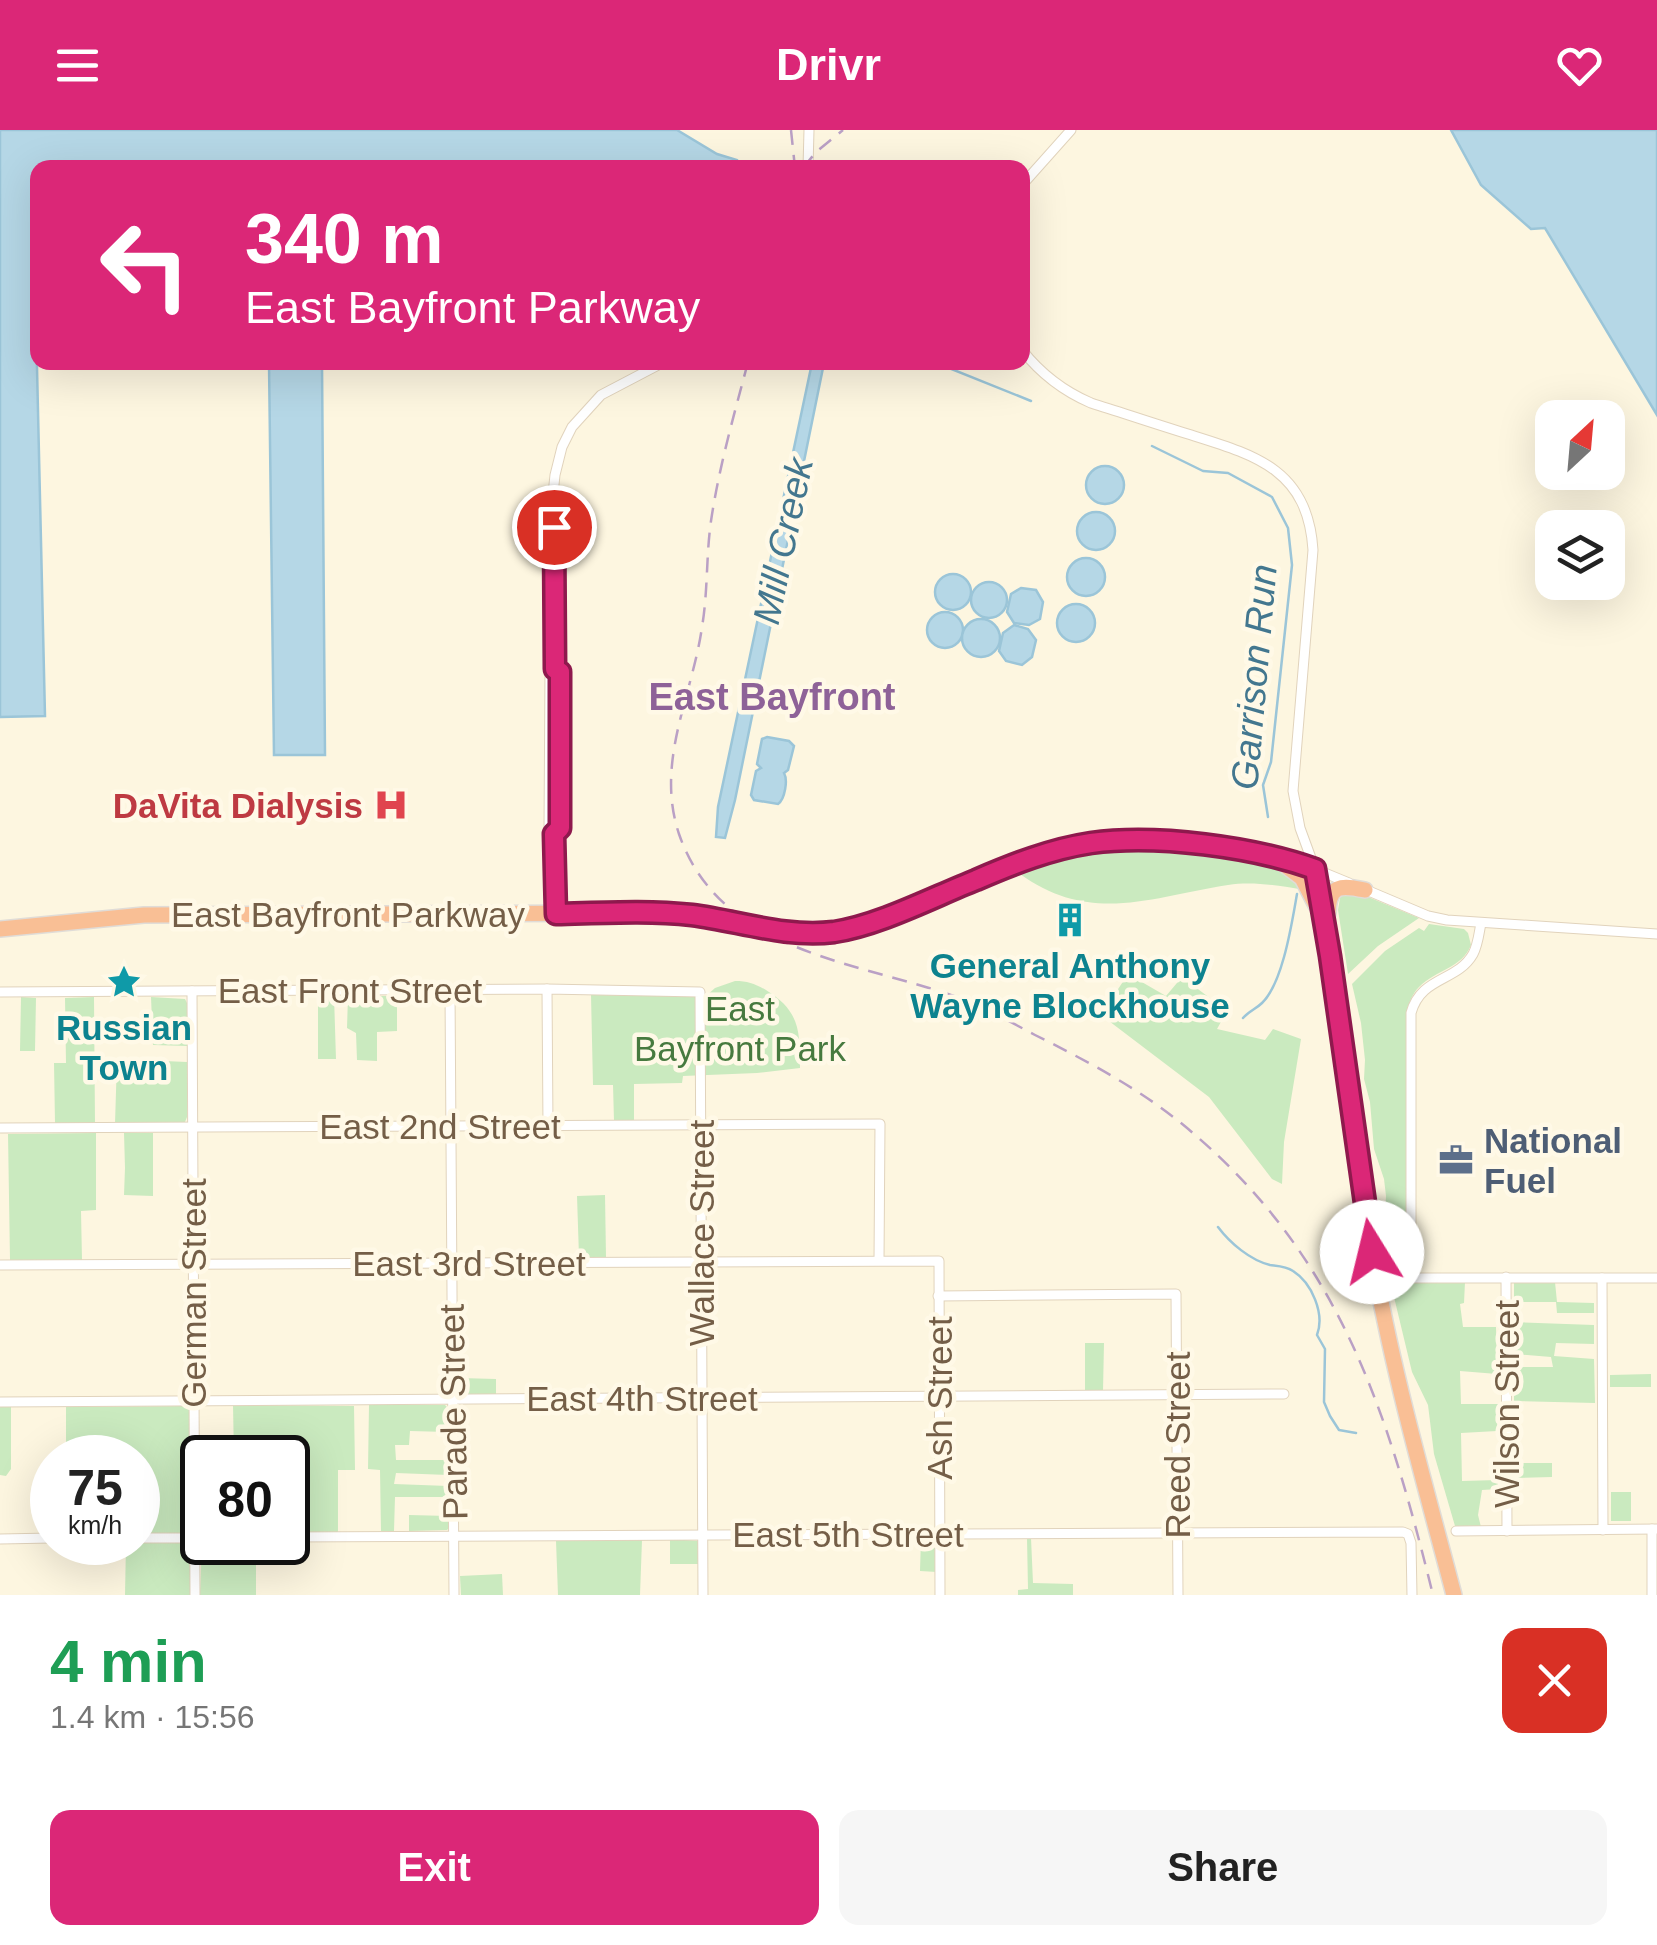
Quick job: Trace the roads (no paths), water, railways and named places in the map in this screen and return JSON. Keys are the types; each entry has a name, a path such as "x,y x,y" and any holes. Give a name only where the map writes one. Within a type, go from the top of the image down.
{"highway":[{"name":"East Bayfront Parkway","path":"0,929 144,915 676,914 776,931 823,933 872,922 1024,861 1089,843 1164,840 1268,856 1315,869"},
{"path":"1268,856 1302,878 1327,937"},
{"path":"1315,869 1376,1277 1398,1382 1454,1595"},
{"path":"1327,937 1328,901 1334,891 1344,886 1365,890"}],"street":[{"path":"808,160 809,130"},
{"path":"1030,176 1071,130"},
{"path":"1030,359 1070,393 1091,403 1245,452 1273,468 1299,496 1310,524 1313,550 1293,792 1315,869 1434,918 1657,934"},
{"path":"556,914 554,834 549,830 550,672 555,669 555,475 572,427 601,395 649,370"},
{"path":"1481,923 1470,960 1423,991 1412,1014 1412,1278 1657,1278"},
{"path":"547,989 548,1126"},
{"name":"Parade Street","path":"450,990 454,1595"},
{"name":"German Street","path":"192,991 195,1435"},
{"name":"East Front Street","path":"0,992 700,992"},
{"name":"Wallace Street","path":"700,992 703,1595"},
{"name":"East 2nd Street","path":"0,1128 880,1124 879,1260"},
{"name":"East 3rd Street","path":"0,1265 939,1261"},
{"name":"Ash Street","path":"939,1261 940,1595"},
{"name":"Wilson Street","path":"1506,1277 1507,1531"},
{"path":"1602,1278 1603,1530"},
{"name":"Reed Street","path":"938,1296 1176,1294 1178,1595"},
{"name":"East 4th Street","path":"0,1402 1284,1394"},
{"path":"1456,1531 1654,1529 1652,1595"},
{"name":"East 5th Street","path":"310,1537 1403,1532 1412,1543 1412,1595"},
{"path":"0,1539 30,1538"},
{"name":"German Street","path":"194,1595 197,1565"}],"water":[{"path":"0,130 677,130 717,154 737,160 30,160 30,370 37,370 45,716 0,717"},
{"path":"1451,130 1657,130 1657,415 1545,228 1531,229 1481,185"},
{"path":"269,370 322,370 325,755 274,755"},
{"name":"Mill Creek","path":"811,370 823,370 725,838 716,837 718,807"},
{"path":"1105,466 1118,472 1124,485 1118,498 1105,504 1092,498 1086,485 1092,472"},
{"path":"1096,512 1109,518 1115,531 1109,544 1096,550 1083,544 1077,531 1083,518"},
{"path":"1086,558 1099,564 1105,577 1099,590 1086,596 1073,590 1067,577 1073,564"},
{"path":"953,574 966,579 971,592 966,605 953,610 940,605 935,592 940,579"},
{"path":"989,582 1002,587 1007,600 1002,613 989,618 976,613 971,600 976,587"},
{"path":"1021,588 1036,590 1043,602 1040,619 1029,625 1014,623 1007,612 1011,594"},
{"path":"1076,604 1089,610 1095,623 1089,636 1076,642 1063,636 1057,623 1063,610"},
{"path":"945,612 958,617 963,630 958,643 945,648 932,643 927,630 932,617"},
{"path":"981,619 994,625 1000,638 994,651 981,657 968,651 962,638 968,625"},
{"path":"1014,625 1028,629 1036,640 1032,657 1022,665 1006,661 999,651 1003,633"},
{"path":"762,739 789,741 794,746 784,773 784,794 778,804 754,800 751,795 756,771 761,768 757,764"}],"waterway":[{"name":"Garrison Run","path":"954,370 1031,401"},
{"name":"Garrison Run","path":"1152,446 1203,471 1228,473 1272,497 1288,528 1292,565 1271,762 1263,785 1268,817"},
{"name":"Garrison Run","path":"1243,1018 1262,1003 1276,981 1297,894"},
{"name":"Garrison Run","path":"1218,1227 1248,1255 1290,1269 1306,1283 1318,1309 1317,1335 1325,1349 1324,1402 1339,1430 1356,1433"}],"railway":[{"path":"791,130 794,160"},
{"path":"810,160 843,130"},
{"path":"746,370 714,501 702,627 673,755 671,781 679,834 700,875 728,907 763,931 844,964 970,1002 1097,1068 1176,1119 1245,1183 1287,1234 1322,1287 1352,1344 1397,1464 1433,1595"}],"place":[{"name":"DaVita Dialysis","path":"391,805"},
{"name":"General Anthony Wayne Blockhouse","path":"1070,920"},
{"name":"Russian Town","path":"124,982"},
{"name":"National Fuel","path":"1456,1160"}],"district":[{"name":"East Bayfront","path":"772,697"}],"park label":[{"name":"East Bayfront Park","path":"740,1028"}]}
